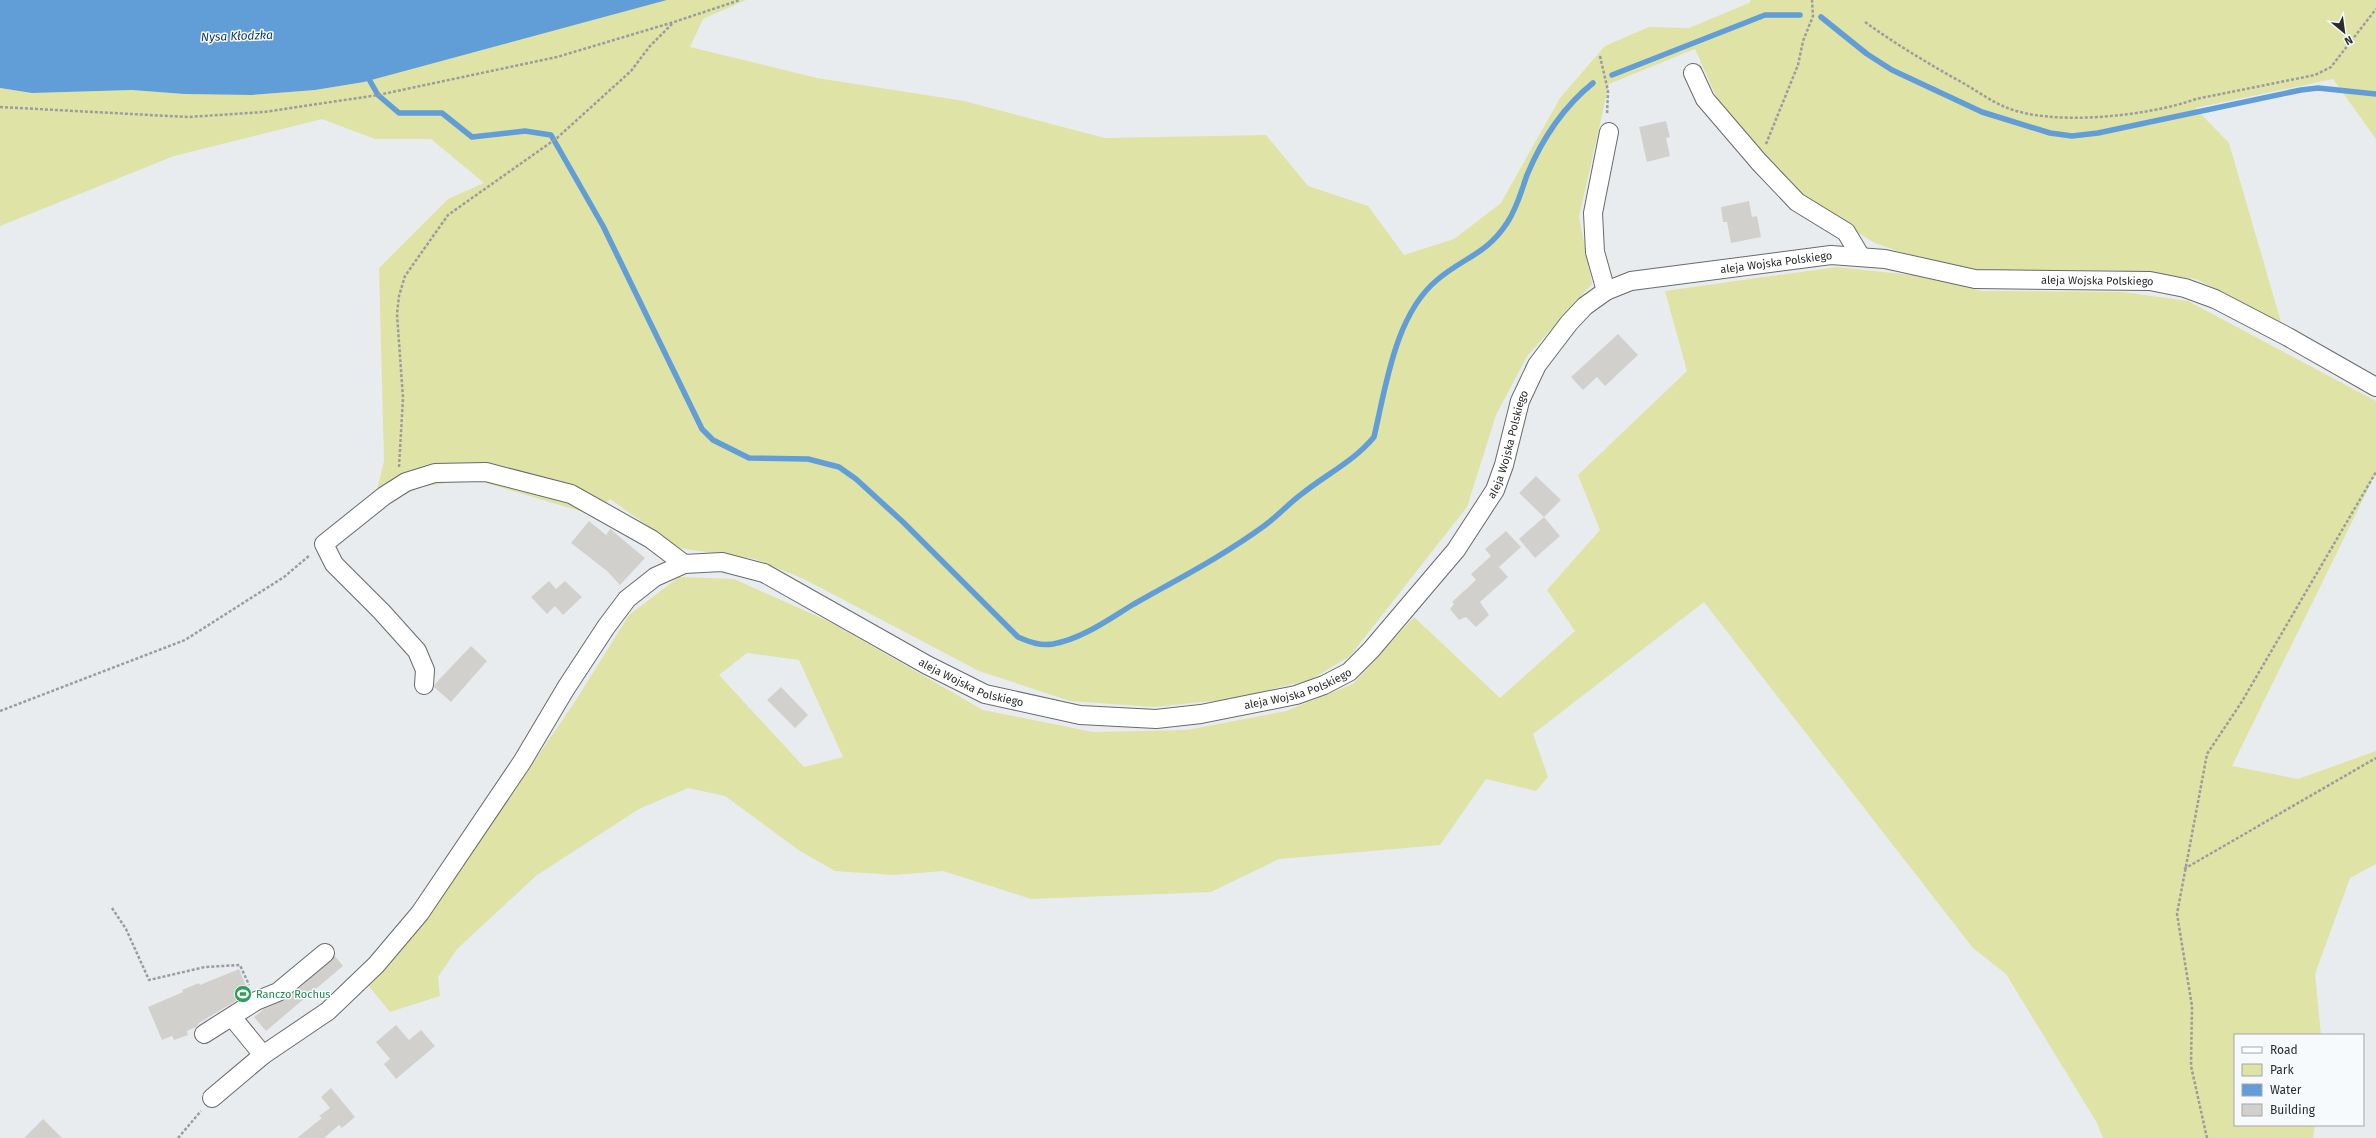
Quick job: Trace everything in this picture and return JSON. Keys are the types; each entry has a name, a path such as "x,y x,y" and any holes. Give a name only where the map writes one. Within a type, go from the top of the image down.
{"street":[{"path":"1693,73 1705,99 1759,162 1797,202 1846,232 1861,257"},
{"path":"1606,290 1595,252 1593,213 1610,132"},
{"name":"aleja Wojska Polskiego","path":"684,564 722,562 764,573 928,665 985,694 1080,715 1156,719 1201,714 1296,695 1324,685 1349,672 1371,650 1456,550 1494,490 1504,465 1520,401 1537,365 1569,323 1585,306 1606,290 1631,281 1831,255 1885,259 1975,279 2150,281 2185,288 2222,303 2376,387"},
{"path":"212,1098 263,1055 328,1011 376,965 420,913 476,833 522,762 566,688 627,599 655,577 684,564 651,539 571,494 486,472 435,473 406,482 384,496 324,544 334,564 382,612 417,651 425,670 424,685"},
{"path":"204,1034 256,1001 278,992 325,953"},
{"path":"232,1016 263,1055"}],"path":[{"path":"0,107 188,117 264,112 378,95 557,56 674,22 740,0"},
{"path":"1759,162 1798,65 1803,41 1813,16 1812,0"},
{"path":"1865,22 1901,48 2006,108 2048,117 2112,117 2178,106 2196,99 2315,75 2331,67 2376,9"},
{"path":"406,482 398,464 403,398 397,314 399,296 405,276 448,215 557,138 631,71 650,46 674,22"},
{"path":"1600,56 1608,91 1607,118 1610,132"},
{"path":"2208,1138 2191,1066 2192,1006 2178,914 2184,869 2207,754 2241,703 2376,472"},
{"path":"0,711 185,640 284,577 324,544"},
{"path":"2184,869 2376,758"},
{"path":"112,908 126,929 149,980 205,967 240,965 256,1001"},
{"path":"178,1138 212,1098"}],"green space":[{"path":"667,0 746,0 703,19 690,47 817,78 964,101 1105,138 1266,135 1308,186 1368,206 1404,255 1454,239 1501,203 1560,98 1605,46 1649,27 1689,28 1749,3 1751,0 2376,0 2376,139 2333,79 2195,108 2229,143 2281,322 2196,279 2115,270 1987,271 1921,259 1875,243 1804,200 1723,112 1695,49 1609,84 1579,217 1592,284 1527,356 1496,415 1467,507 1350,656 1310,680 1231,699 1154,707 1070,701 979,671 804,579 755,559 679,548 610,499 596,516 473,479 421,487 382,505 377,490 384,461 379,268 448,199 484,183 431,139 375,139 322,119 174,156 0,226 0,88 32,93 132,90 184,94 252,95 315,90 364,82"},
{"path":"1836,267 1921,276 1982,291 2123,292 2188,301 2376,401 2376,473 2232,766 2298,779 2376,751 2376,864 2350,878 2315,974 2321,1034 2234,1034 2234,1126 2315,1126 2313,1138 2103,1138 2097,1123 2006,974 1973,948 1704,602 1533,734 1548,777 1536,791 1486,779 1440,845 1279,859 1211,892 1031,899 943,871 894,875 835,871 800,851 725,796 688,788 639,809 537,875 457,949 438,977 440,996 390,1012 368,985 430,915 576,700 629,615 679,577 734,579 830,622 983,710 1093,732 1187,730 1286,711 1353,684 1414,617 1500,698 1575,631 1547,590 1600,530 1578,475 1687,371 1665,291","holes":["747,653 799,660 843,757 804,767 719,675"]}],"water":[{"name":"Nysa Kłodzka","path":"0,0 667,0 364,82 315,90 252,95 184,94 132,90 32,93 0,88"}],"building":[{"path":"1666,121 1670,137 1666,138 1670,156 1647,162 1639,127"},
{"path":"1749,201 1752,217 1757,216 1761,237 1731,243 1727,222 1723,222 1721,207"},
{"path":"1618,334 1638,355 1605,386 1597,377 1583,390 1571,377"},
{"path":"1536,476 1561,500 1544,517 1519,493"},
{"path":"1544,517 1560,536 1535,558 1519,539"},
{"path":"589,521 606,535 610,529 645,558 620,585 607,571 571,543"},
{"path":"1506,531 1521,547 1499,567 1508,577 1480,602 1489,615 1476,627 1466,617 1459,620 1450,609 1454,604 1452,602 1476,580 1471,574 1491,556 1485,549"},
{"path":"549,581 556,589 565,581 582,597 563,615 555,606 547,614 531,597"},
{"path":"471,646 487,661 451,702 434,687 435,684"},
{"path":"781,687 808,715 795,728 767,700"},
{"path":"335,956 343,966 266,1031 254,1017 264,1009 285,1000"},
{"path":"239,969 249,993 199,1023 196,1027 187,1031 188,1035 174,1040 172,1036 162,1040 148,1007 183,992 182,990 199,983 200,985"},
{"path":"396,1025 409,1040 421,1030 435,1046 396,1079 384,1064 390,1059 376,1042"},
{"path":"331,1088 355,1117 342,1128 339,1125 324,1138 297,1138 322,1118 319,1116 330,1108 321,1097"},
{"path":"43,1119 62,1138 24,1138"}],"waterway":[{"path":"1612,75 1765,15 1800,15"},
{"path":"1821,17 1867,54 1892,70 1982,112 2050,133 2072,136 2098,133 2301,90 2318,88 2376,94"},
{"path":"366,74 378,95 399,113 442,113 472,137 525,131 551,135 603,226 702,429 713,440 749,458 808,459 839,467 856,479 903,522 1018,637 1039,644 1053,644 1085,633 1216,557 1264,526 1312,486 1366,446 1374,437 1394,352 1411,312 1423,295 1437,280 1483,249 1499,234 1514,212 1527,175 1546,137 1562,114 1593,83"}],"place":[{"name":"Ranczo Rochus","path":"243,994"}]}
